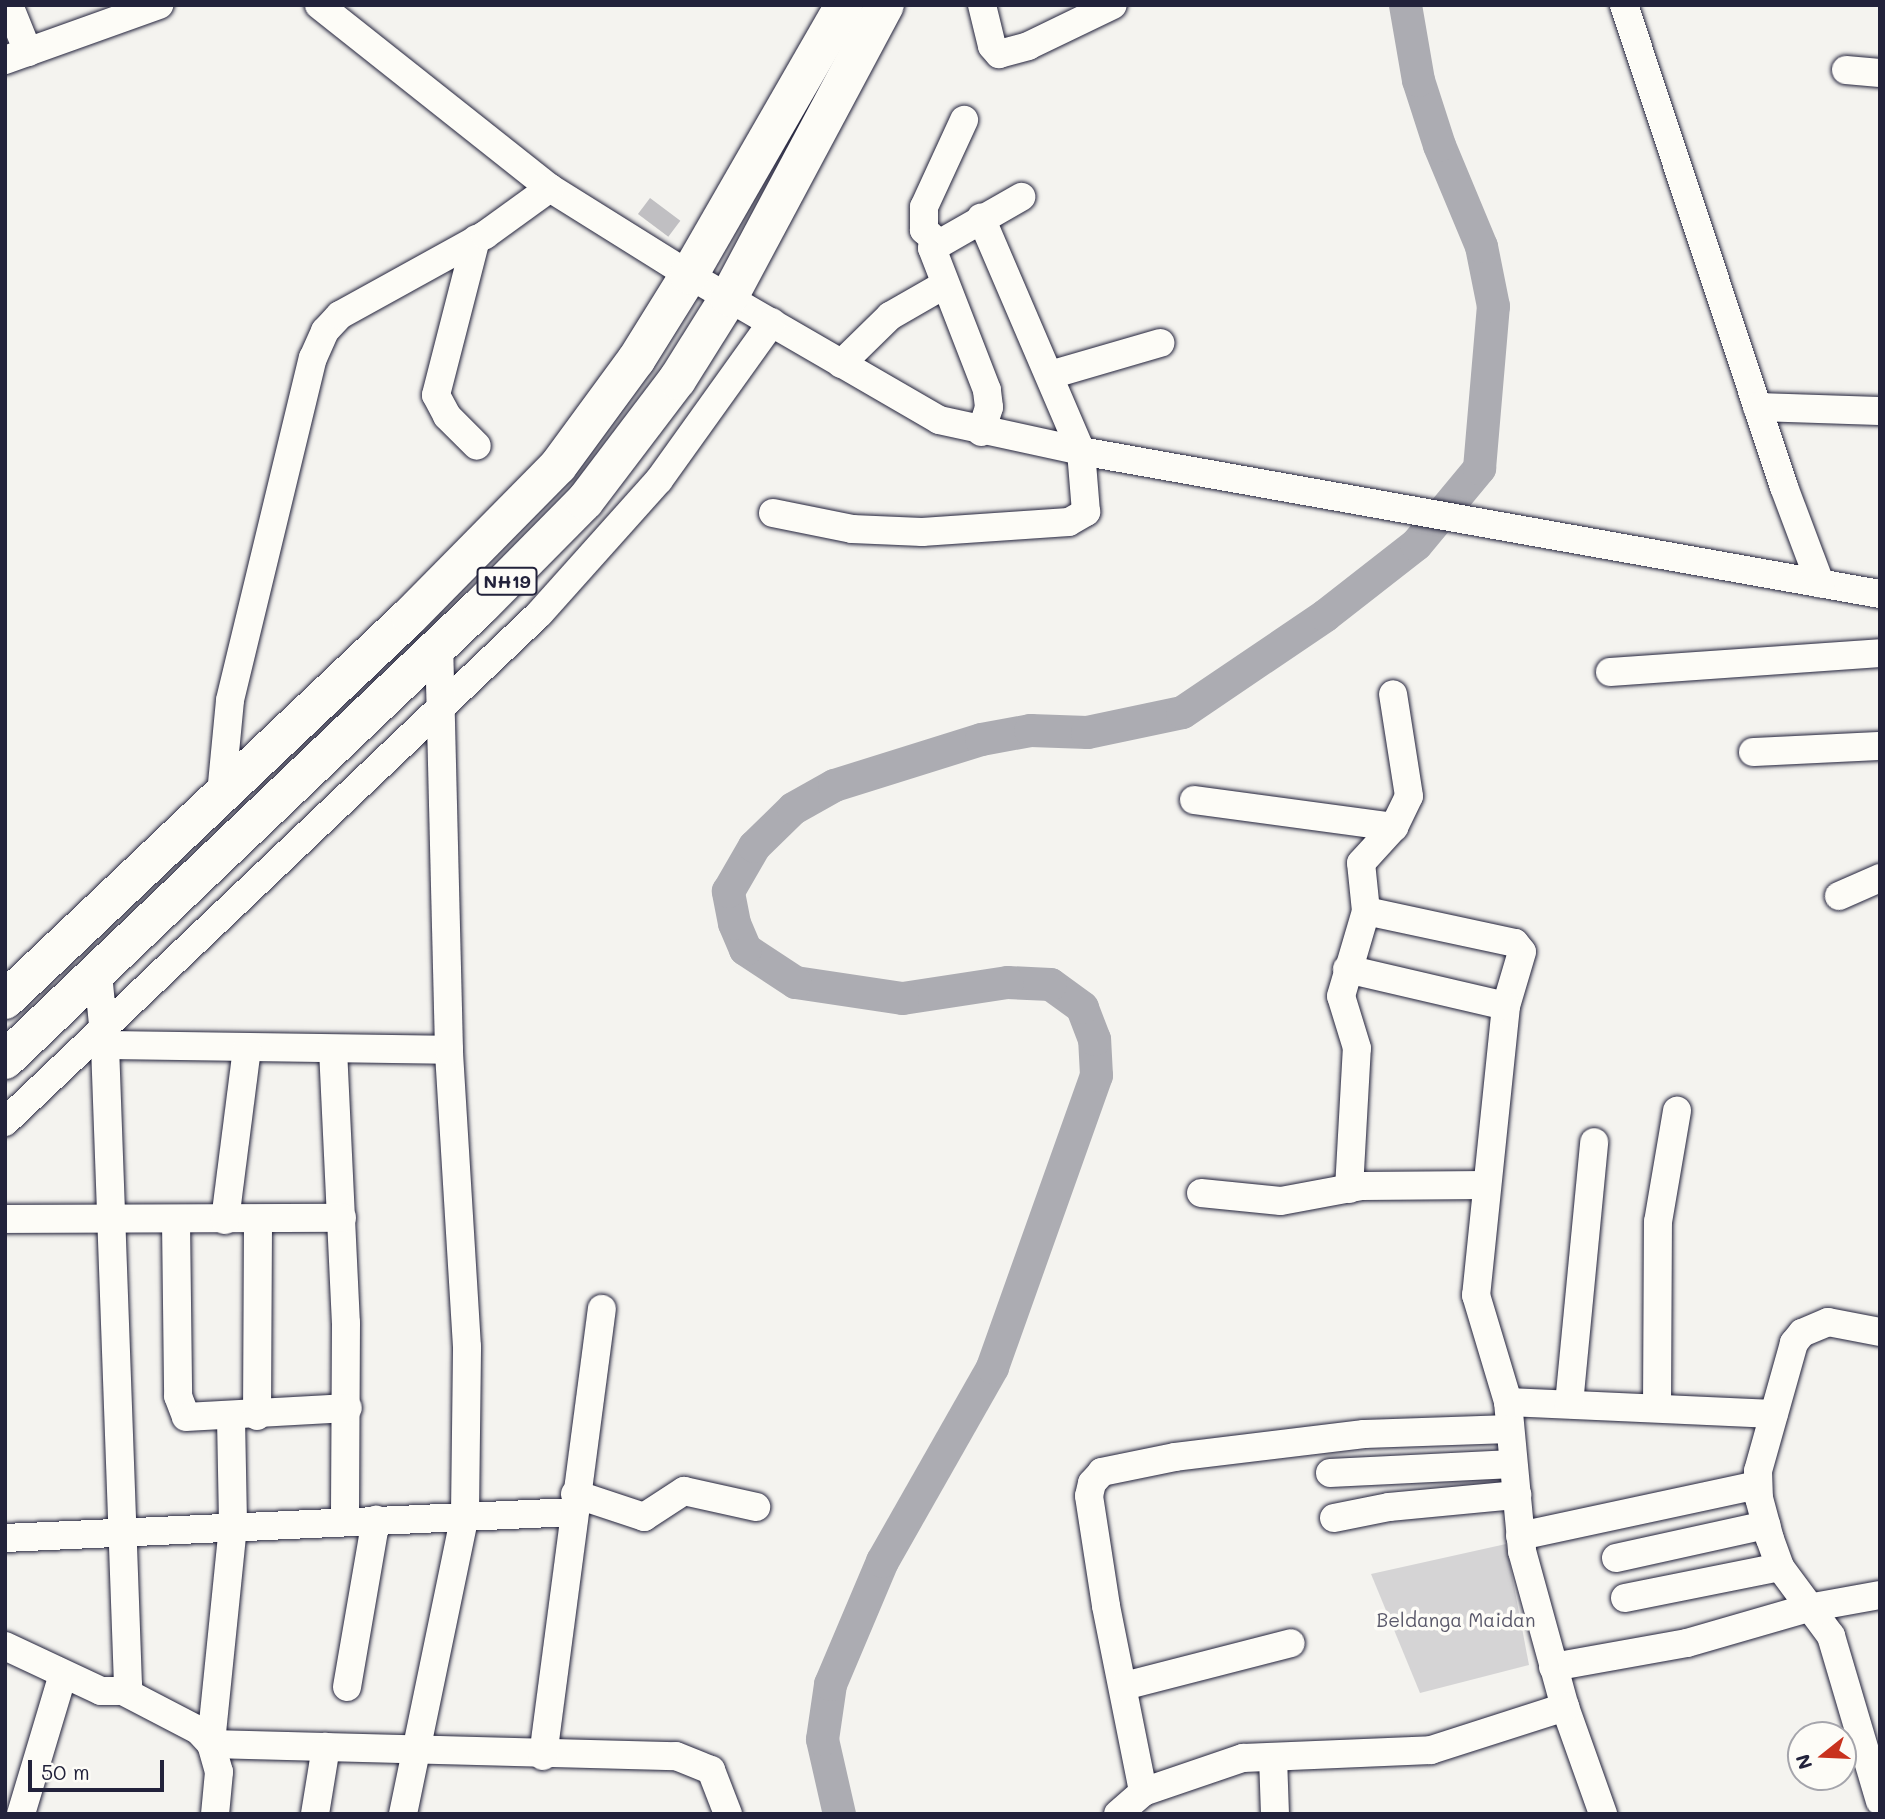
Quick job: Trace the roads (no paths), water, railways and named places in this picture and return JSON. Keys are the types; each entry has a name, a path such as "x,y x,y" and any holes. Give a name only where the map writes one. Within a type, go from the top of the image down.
{"highway":[{"name":"NH19","path":"5,1000 558,467 636,360 689,275 844,5"},
{"name":"NH19","path":"5,1059 439,647 585,501 677,380 729,297 885,5"}],"street":[{"path":"9,5 17,56 159,5"},
{"path":"319,5 550,188 689,275 939,420 981,432 1081,451 1384,502 1880,594"},
{"path":"848,72 901,5"},
{"path":"982,5 992,46 999,54 1028,47 1113,5"},
{"path":"1624,5 1757,407 1820,583"},
{"path":"1846,70 1880,73"},
{"path":"937,242 924,230 924,207 964,120"},
{"path":"221,794 230,700 313,358 325,331 340,314 476,239 550,188"},
{"path":"937,242 1021,197"},
{"path":"773,513 852,529 922,532 1069,522 1086,512 1081,451 981,218"},
{"path":"476,239 436,395 447,416 477,446"},
{"path":"937,242 934,258 987,390 989,407 981,432"},
{"path":"841,365 890,316 944,285"},
{"path":"5,1122 104,1036 617,531 722,399 772,322"},
{"path":"1050,375 1160,343"},
{"path":"1757,407 1880,411"},
{"path":"403,1814 465,1514 467,1347 449,1050 439,647"},
{"path":"1610,672 1880,653"},
{"path":"1349,1189 1358,1061 1354,1031 1340,1004 1347,969 1366,911 1361,863 1394,827 1409,796 1393,694"},
{"path":"1753,752 1880,746"},
{"path":"1194,800 1394,827"},
{"path":"1839,896 1880,878"},
{"path":"1366,911 1519,946 1521,959 1506,1006 1485,1185 1476,1295 1509,1415 1520,1536 1553,1667 1603,1814"},
{"path":"1347,969 1506,1006"},
{"path":"98,973 104,1036 119,1533 128,1671 123,1691"},
{"path":"104,1036 247,1048 449,1050"},
{"path":"225,1220 247,1048"},
{"path":"333,1049 348,1408 345,1520"},
{"path":"1657,1407 1658,1222 1677,1111"},
{"path":"1569,1404 1594,1142"},
{"path":"1201,1193 1281,1202 1390,1184 1485,1185"},
{"path":"5,1219 110,1217 176,1221 342,1218"},
{"path":"215,1814 219,1772 212,1744 244,1417 258,1220"},
{"path":"176,1221 180,1411 197,1420 348,1408"},
{"path":"543,1756 574,1503 602,1309"},
{"path":"1880,1332 1828,1322 1802,1334 1794,1343 1758,1486 1766,1525 1780,1567 1831,1636 1880,1801"},
{"path":"1143,1792 1089,1496 1092,1483 1102,1472 1175,1457 1509,1415 1569,1404 1774,1414"},
{"path":"1330,1473 1513,1464"},
{"path":"1520,1536 1758,1486"},
{"path":"5,1538 465,1514 574,1503 644,1517 684,1491 756,1507"},
{"path":"1334,1518 1390,1507 1517,1496"},
{"path":"347,1687 376,1519"},
{"path":"1616,1558 1766,1525"},
{"path":"1625,1598 1780,1567"},
{"path":"1553,1667 1688,1643 1808,1608 1880,1595"},
{"path":"1124,1686 1291,1643"},
{"path":"5,1646 101,1691 123,1691 198,1730 212,1744 543,1756 677,1756 699,1762 720,1786 728,1814"},
{"path":"21,1814 63,1674"},
{"path":"1118,1814 1143,1792 1243,1758 1421,1751 1565,1707"},
{"path":"315,1814 326,1748"},
{"path":"1273,1756 1275,1814"}],"waterway":[{"path":"839,1814 822,1739 830,1684 882,1561 992,1367 1096,1075 1094,1039 1082,1007 1050,984 1007,982 902,998 795,982 745,949 734,923 728,891 754,846 793,808 834,785 981,739 1030,730 1087,732 1182,712 1325,615 1416,544 1479,468 1493,306 1481,246 1439,145 1418,80 1405,5"}],"park label":[{"name":"Beldanga Maidan","path":"1456,1620"}]}
